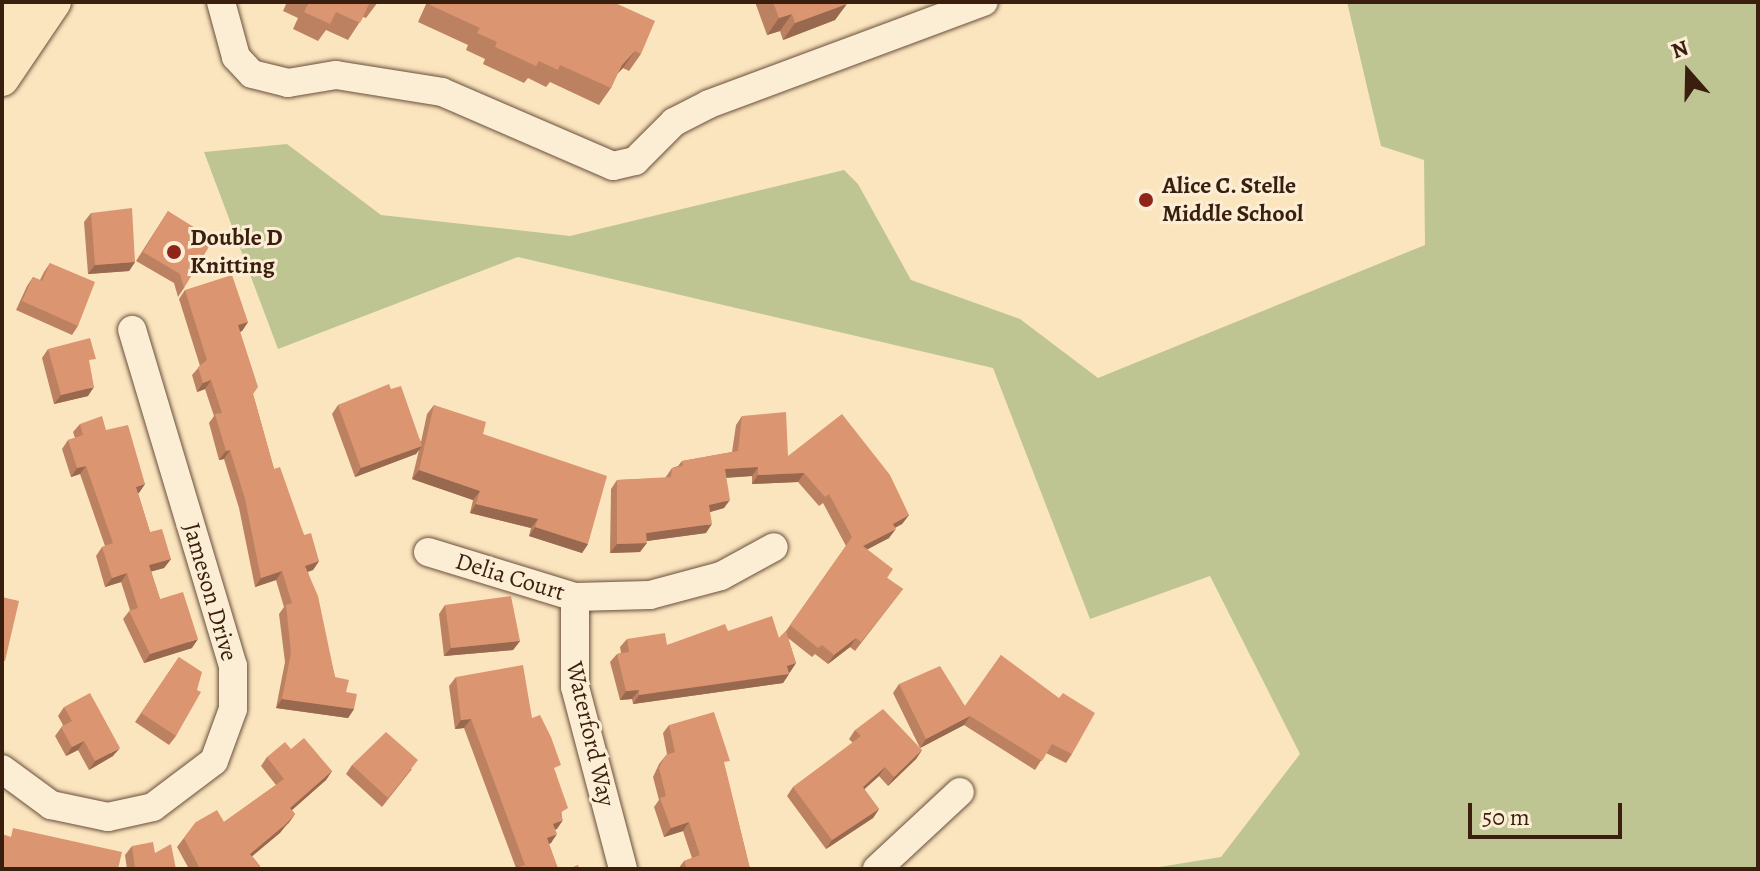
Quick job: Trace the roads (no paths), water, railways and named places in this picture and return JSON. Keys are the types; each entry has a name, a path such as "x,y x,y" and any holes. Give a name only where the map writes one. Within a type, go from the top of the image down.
{"main road":[{"path":"2,38 24,2"},
{"path":"2,79 54,2"}],"street":[{"path":"227,6 236,57 252,74 272,83 336,75 442,92 613,166 635,161 674,122 709,104 984,2"},
{"name":"Jameson Drive","path":"2,769 51,805 108,817 153,807 214,761 233,709 233,666 132,330"},
{"name":"Delia Court","path":"428,552 575,597 650,595 721,576 774,547"},
{"name":"Waterford Way","path":"575,597 575,687 623,869"},
{"path":"877,869 960,792"}],"place":[{"name":"Alice C. Stelle Middle School","path":"1146,200"},
{"name":"Double D Knitting","path":"174,252"}]}
